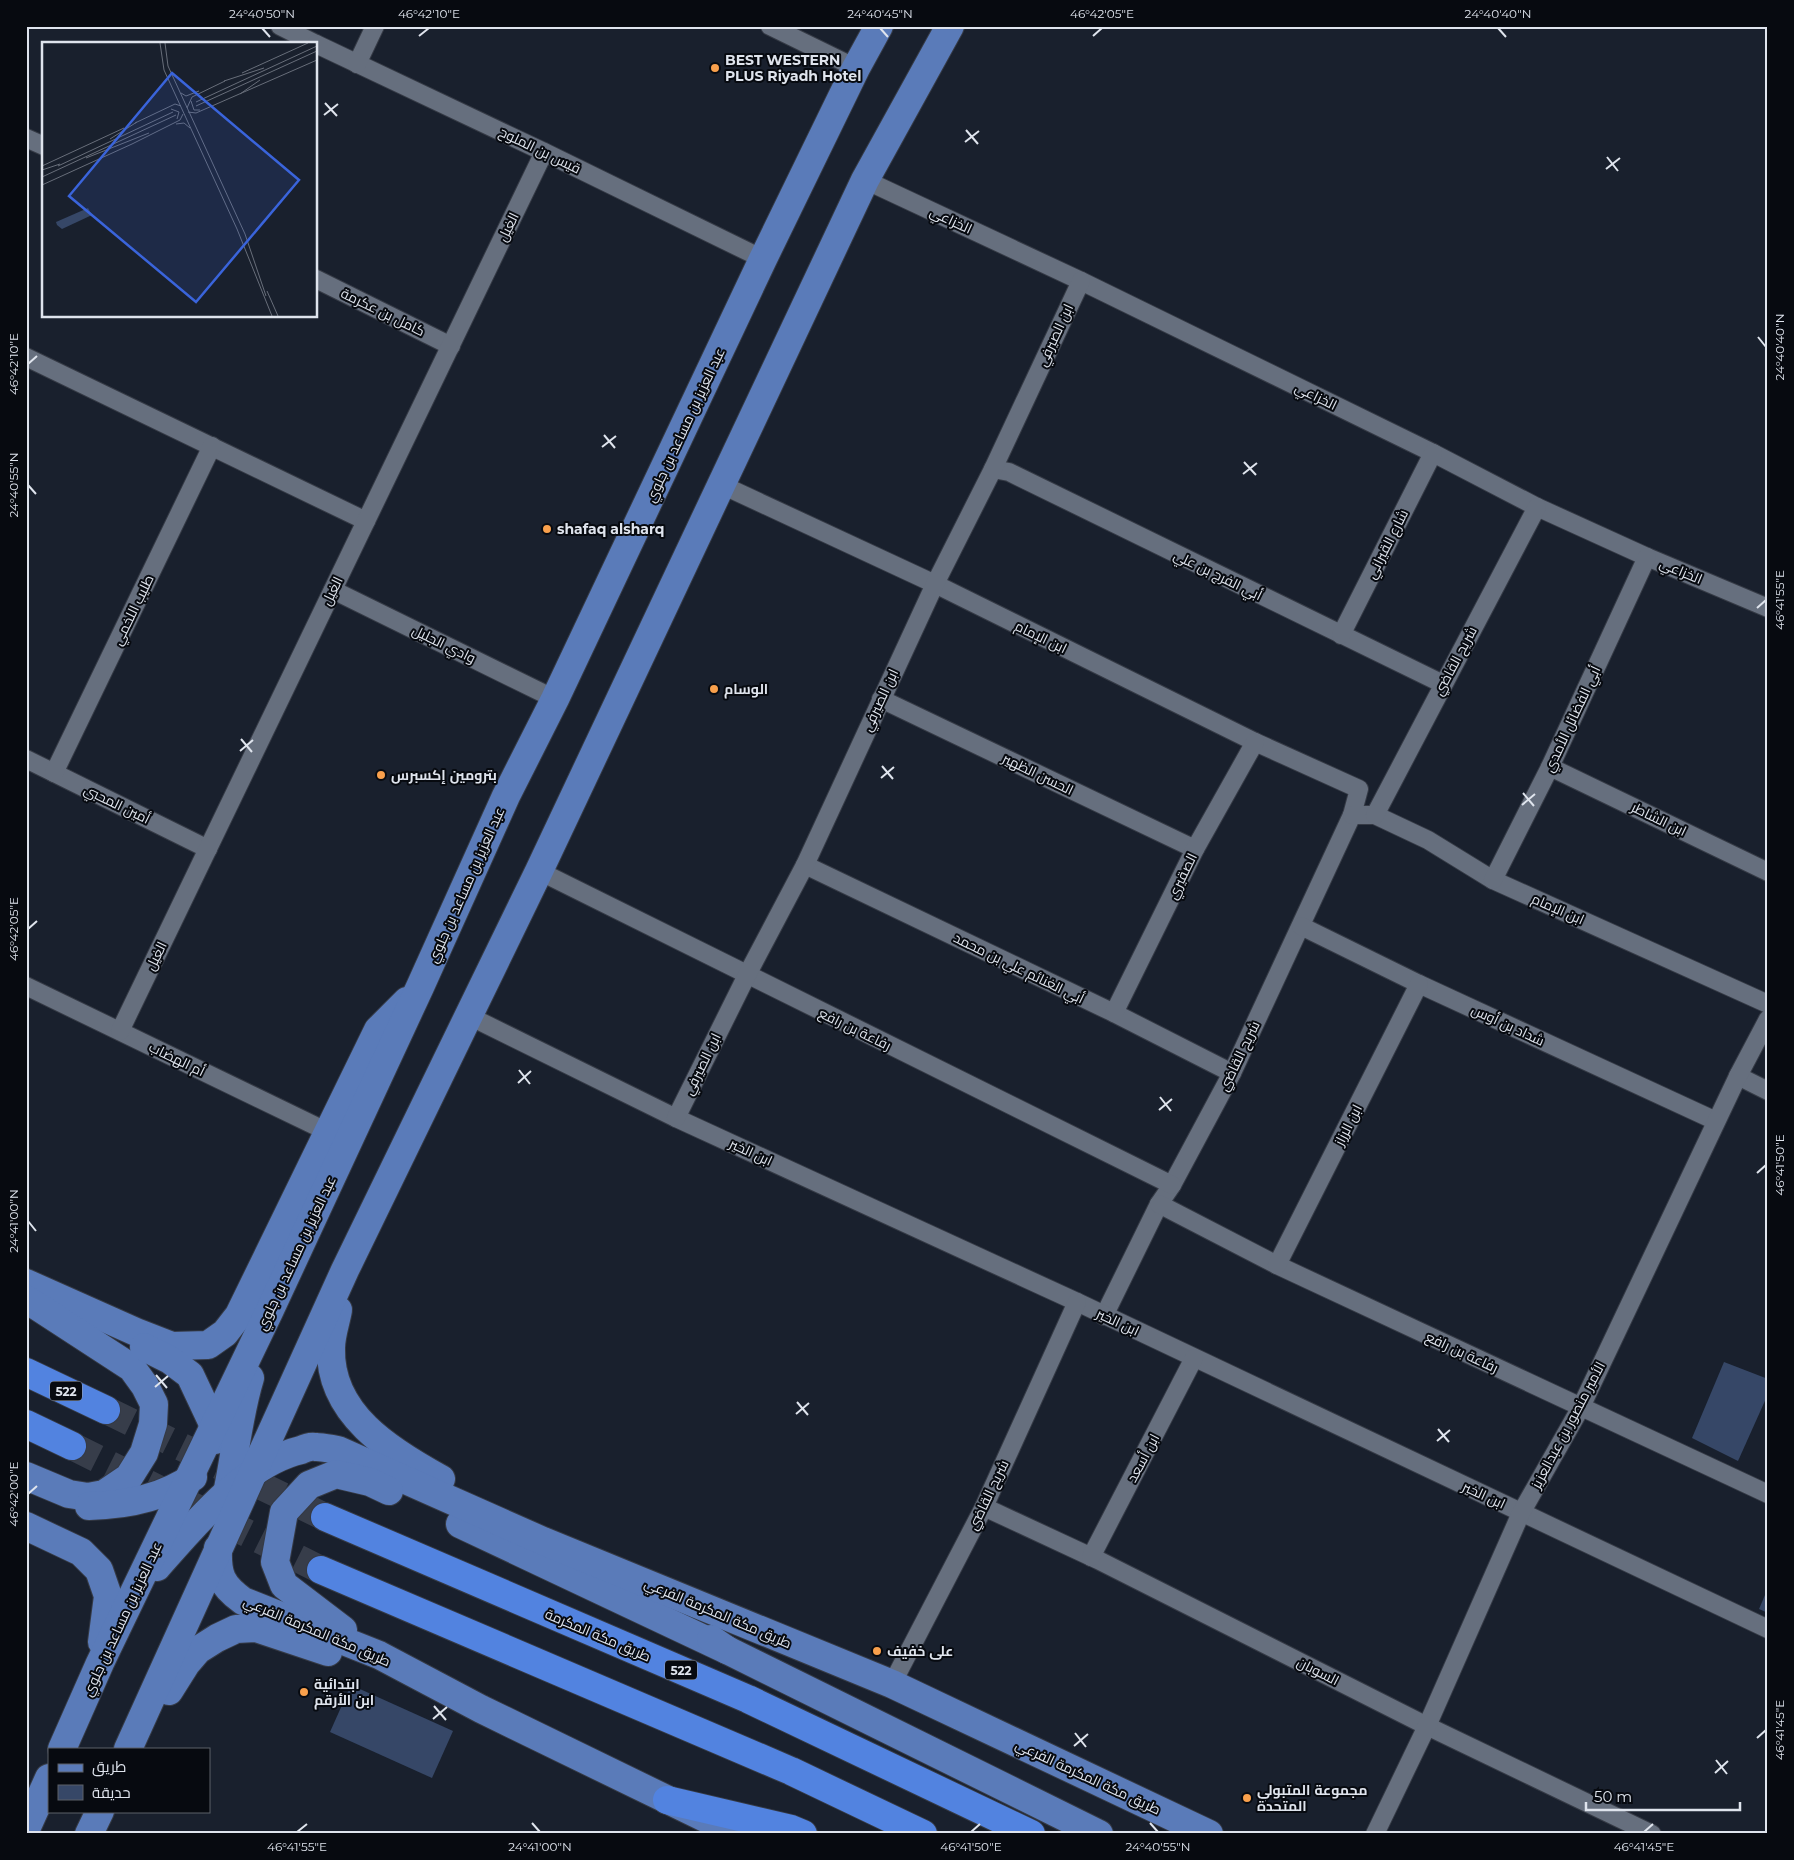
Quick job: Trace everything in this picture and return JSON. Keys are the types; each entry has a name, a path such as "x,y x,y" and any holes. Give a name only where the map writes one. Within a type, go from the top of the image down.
{"highway":[{"name":"522","path":"26,1372 106,1410"},
{"path":"26,1424 72,1446"},
{"name":"طريق مكة المكرمة","path":"325,1517 748,1699 1031,1834"},
{"path":"322,1570 791,1771 923,1834"},
{"path":"667,1800 791,1829 803,1834"}],"main road":[{"name":"عبد العزيز بن مساعد بن جلوي","path":"62,1748 100,1663 269,1312 420,987 506,796 555,699 856,68 879,26"},
{"path":"128,1748 345,1270 539,871 865,180 950,26"},
{"path":"26,1283 172,1346 208,1345 225,1333 239,1315 378,1030 420,987"},
{"path":"345,1270 331,1348 335,1377 343,1397 356,1417 377,1439 400,1456 469,1494 542,1541"},
{"name":"طريق مكة المكرمة الفرعي","path":"26,1288 170,1360 190,1375 227,1454 227,1494 219,1529 217,1550 220,1576 224,1587 243,1601 379,1655 481,1709 738,1834"},
{"path":"26,1300 132,1368 145,1386 154,1404 153,1424 144,1453 129,1477 104,1494 88,1497 69,1494 26,1476"},
{"name":"طريق مكة المكرمة الفرعي","path":"124,1748 146,1672 196,1558 205,1515 227,1454 269,1312"},
{"name":"طريق مكة المكرمة الفرعي","path":"26,1492 60,1506 109,1506 158,1496 188,1480 227,1454 290,1389"},
{"name":"طريق مكة المكرمة الفرعي","path":"134,1593 188,1532 236,1485 252,1473 286,1453 314,1446 338,1450 542,1541 892,1684 1209,1834"},
{"path":"379,1655 334,1624 284,1585 275,1562 284,1512 309,1484 336,1474 370,1482 727,1650 1099,1834"},
{"path":"26,1526 81,1552 98,1570 108,1596 100,1663"},
{"path":"603,1566 727,1650"},
{"path":"135,1748 186,1664 198,1650 217,1638 236,1630 256,1628 333,1653 379,1655"},
{"path":"26,1829 48,1780"},
{"path":"89,1834 100,1812"}],"street":[{"name":"قيس بن الملوح","path":"280,26 312,42"},
{"path":"357,64 375,26"},
{"path":"770,26 856,68"},
{"name":"قيس بن الملوح","path":"318,45 544,152 763,260"},
{"path":"26,138 42,145"},
{"name":"الغيل","path":"120,1031 544,152"},
{"name":"الخزاعي","path":"865,180 1080,281 1433,453 1537,507 1647,557 1768,608"},
{"name":"كامل بن عكرمة","path":"318,280 450,346"},
{"name":"ابن الصيرفي","path":"676,1118 746,975 805,865 935,584 993,469 1080,281"},
{"path":"28,361 212,446 366,521"},
{"name":"طليب اللخمي","path":"54,773 212,446"},
{"name":"شارع القيراني","path":"1341,635 1433,453"},
{"name":"أبي الفرج بن علي","path":"993,469 1009,472 1443,684"},
{"name":"ابن الإمام","path":"722,485 935,584 1255,742 1359,790"},
{"name":"شريح القاضي","path":"1375,815 1537,507"},
{"name":"أبي الفضائل الأمدي","path":"1493,880 1550,767 1647,557"},
{"name":"وادي الجليل","path":"333,590 555,699"},
{"name":"الحسن الظهير","path":"881,699 1195,849"},
{"name":"الصقيري","path":"1114,1013 1195,849 1255,742"},
{"name":"أمين المحبي","path":"26,759 208,849"},
{"name":"ابن الشاطر","path":"1550,767 1768,872"},
{"name":"شريح القاضي","path":"1104,1316 1160,1204 1232,1073 1352,815 1359,790"},
{"name":"ابن الإمام","path":"1352,815 1375,815 1428,840 1493,880 1768,1004"},
{"name":"أبي الغنائم علي بن محمد","path":"805,865 1114,1013 1232,1073"},
{"name":"رفاعة بن رافع","path":"539,871 1172,1185"},
{"name":"شداد بن أوس","path":"1301,926 1419,984 1716,1121"},
{"name":"ابن الرزاز","path":"1277,1265 1419,984"},
{"name":"أم الهضاب","path":"26,986 328,1132"},
{"name":"ابن الخير","path":"468,1016 676,1118 1077,1302 1768,1629"},
{"name":"الأمير منصور بن عبدالعزيز","path":"1375,1834 1427,1726 1521,1513 1581,1407 1716,1121 1768,1019"},
{"path":"1738,1076 1768,1091"},
{"name":"رفاعة بن رافع","path":"1160,1204 1277,1265 1768,1494"},
{"name":"شريح القاضي","path":"892,1684 984,1507 1077,1302"},
{"name":"ابن أسعد","path":"1091,1557 1194,1358"},
{"name":"السوبان","path":"984,1507 1091,1557 1427,1726 1652,1834"}],"green space":[{"path":"1724,1362 1768,1379 1768,1394 1738,1461 1692,1438"},
{"path":"1768,1588 1768,1613 1759,1609"},
{"path":"351,1685 453,1731 432,1778 330,1732"}],"tunnel":[{"path":"106,1410 325,1517"},
{"path":"72,1446 321,1570"}],"place":[{"name":"BEST WESTERN PLUS Riyadh Hotel","path":"715,68"},
{"name":"shafaq alsharq","path":"547,529"},
{"name":"الوسام","path":"714,689"},
{"name":"بترومين إكسبرس","path":"381,775"},
{"name":"على خفيف","path":"877,1651"},
{"name":"ابتدائية ابن الأرقم","path":"304,1692"},
{"name":"مجموعة المتبولي المتحدة","path":"1247,1798"}]}
